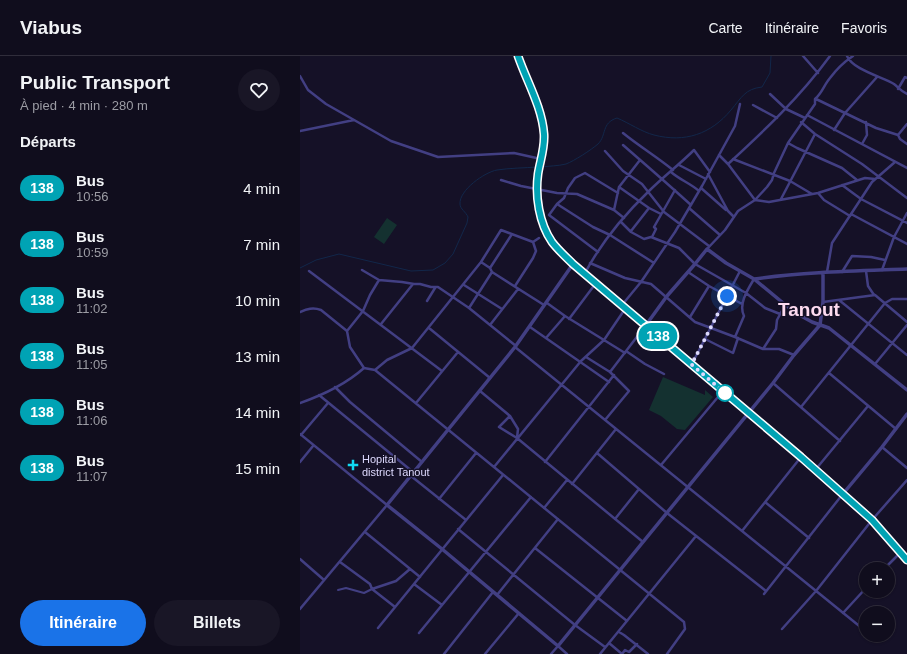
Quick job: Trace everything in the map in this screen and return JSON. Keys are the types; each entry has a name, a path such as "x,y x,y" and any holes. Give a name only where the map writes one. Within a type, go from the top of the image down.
{"main road":[{"path":"518,56 540,112 544,141 538,172 537,190 544,225 552,241 573,264 801,457 842,495 872,520 907,560"}],"street":[{"path":"804,56 818,73"},
{"path":"728,164 786,109 818,73 830,56"},
{"path":"610,372 667,296 720,235 738,211 755,200 767,187 772,180 788,143 801,122 815,104 815,99 821,93 829,79 848,58 853,56"},
{"path":"848,58 864,70 894,84 898,89 907,94"},
{"path":"300,76 308,90 326,104 391,142 438,157 514,153 541,162"},
{"path":"834,130 845,113 877,77"},
{"path":"898,89 905,77 907,78"},
{"path":"770,94 786,109 806,116 907,168"},
{"path":"815,99 876,128 898,135 900,139 907,144"},
{"path":"494,467 581,362 604,340 624,307 680,224 700,190 735,126 740,104"},
{"path":"753,105 777,118"},
{"path":"300,131 355,120"},
{"path":"801,122 815,134 862,164 907,198"},
{"path":"862,144 867,135 866,122"},
{"path":"898,135 907,124"},
{"path":"623,134 644,148 672,171 678,178 690,183 734,217"},
{"path":"780,199 815,134"},
{"path":"788,143 842,168 857,181"},
{"path":"623,145 675,190 720,235"},
{"path":"585,274 590,263 624,218 648,192 694,150 709,173 728,211"},
{"path":"605,151 624,171 642,184 663,211 708,248 754,279 785,305 812,322 829,328 907,390"},
{"path":"719,155 728,164 755,200 769,202 818,194 865,178 875,180"},
{"path":"733,159 773,176 790,181 813,194"},
{"path":"614,210 619,188 640,160"},
{"path":"551,654 820,325 825,273 832,242 875,180 894,162"},
{"path":"679,165 706,178"},
{"path":"598,252 549,215 557,204 564,198 574,178 585,173 618,193"},
{"path":"501,180 537,190 577,194 614,210 624,218"},
{"path":"842,185 861,199 907,223"},
{"path":"619,188 640,201 648,208 661,214"},
{"path":"652,237 656,228 654,227 675,190"},
{"path":"818,194 824,200 850,215 907,244"},
{"path":"557,204 654,263"},
{"path":"631,231 648,208"},
{"path":"882,270 894,237 907,213"},
{"path":"621,222 631,231 644,239 652,237 679,248 695,264 746,294 765,308 780,314"},
{"path":"375,370 387,360 412,348 464,285 481,262 501,230 533,242"},
{"path":"490,268 512,234"},
{"path":"533,242 539,238"},
{"path":"515,286 534,258 536,251 533,242"},
{"path":"842,272 852,256 871,257 886,260"},
{"path":"481,262 490,268 492,272 518,289 664,374"},
{"path":"590,263 625,278 651,284 696,322 737,337 763,349 779,349 794,355"},
{"path":"300,609 516,347 573,264"},
{"path":"754,279 825,273 907,269"},
{"path":"362,270 380,280 438,287 469,308 859,626"},
{"path":"309,271 363,310 442,371"},
{"path":"691,364 740,271"},
{"path":"866,271 868,286 874,295 907,322"},
{"path":"469,308 492,272"},
{"path":"688,272 709,286 742,304"},
{"path":"705,339 733,353 744,316 742,313 742,304 754,279"},
{"path":"347,331 363,310 370,295 380,280"},
{"path":"569,319 596,283"},
{"path":"381,324 413,284"},
{"path":"464,285 502,309"},
{"path":"690,317 709,286"},
{"path":"428,301 435,287"},
{"path":"490,325 518,289"},
{"path":"823,302 874,295"},
{"path":"801,407 885,303 892,299 907,299"},
{"path":"838,300 907,355"},
{"path":"763,349 776,329 777,320 785,305"},
{"path":"300,312 311,308 321,310 347,331 350,347 364,368 375,370 684,622 685,629 667,654"},
{"path":"546,338 565,316"},
{"path":"875,364 907,325"},
{"path":"530,327 609,382"},
{"path":"429,328 490,378"},
{"path":"416,404 458,352"},
{"path":"586,357 614,375 629,391 605,420"},
{"path":"300,403 319,396 352,378 364,368"},
{"path":"829,373 896,429"},
{"path":"545,462 614,375"},
{"path":"773,383 840,442"},
{"path":"335,387 350,402 422,462"},
{"path":"480,391 510,416 518,429 517,438"},
{"path":"661,465 723,391"},
{"path":"319,396 412,474 439,499 466,520"},
{"path":"328,403 301,435 470,572 567,654"},
{"path":"815,470 840,442 868,406"},
{"path":"764,594 907,414"},
{"path":"510,416 499,426 517,438 643,542"},
{"path":"572,484 616,429"},
{"path":"300,462 314,446"},
{"path":"882,447 907,468"},
{"path":"439,499 476,453"},
{"path":"597,453 667,513 766,591"},
{"path":"742,530 801,457"},
{"path":"378,628 503,475"},
{"path":"544,508 567,480"},
{"path":"782,629 816,591 872,520 907,480"},
{"path":"615,519 639,489"},
{"path":"419,633 531,497"},
{"path":"765,502 809,538"},
{"path":"497,595 558,519"},
{"path":"458,529 575,625 605,647"},
{"path":"365,532 420,576"},
{"path":"600,654 696,536"},
{"path":"535,548 627,621"},
{"path":"891,562 900,552"},
{"path":"300,559 324,580"},
{"path":"340,562 370,584 372,589 395,607"},
{"path":"338,590 346,588 364,593 396,581 410,569"},
{"path":"414,584 442,605"},
{"path":"444,654 493,592"},
{"path":"843,613 859,596"},
{"path":"484,654 519,613"},
{"path":"619,632 637,644 648,654"},
{"path":"609,643 622,654 625,650 630,653 637,644"}],"green space":[{"path":"387,218 397,225 384,244 374,237"},
{"path":"663,377 705,395 705,390 713,397 685,430 677,429 661,416 649,410"}],"waterway":[{"path":"541,167 566,164 582,155 601,141 606,126 612,120 617,118 649,134 665,137 687,137 706,131 723,118 748,92 762,87 770,73 771,56"},
{"path":"300,268 316,260 339,254 411,271 433,270 445,263 453,254 467,223 468,217 461,207 461,199 464,193 474,182 492,171 537,167"}],"bus line":[{"name":"138","path":"518,56 540,112 544,133 544,141 538,172 537,190 544,225 552,241 573,264 801,457 842,495 872,520 907,560"}],"place":[{"name":"Hopital district Tanout","path":"353,465"}],"district":[{"name":"Tanout","path":"809,309"}],"route":[{"path":"725,393 691,364 727,296"}]}
